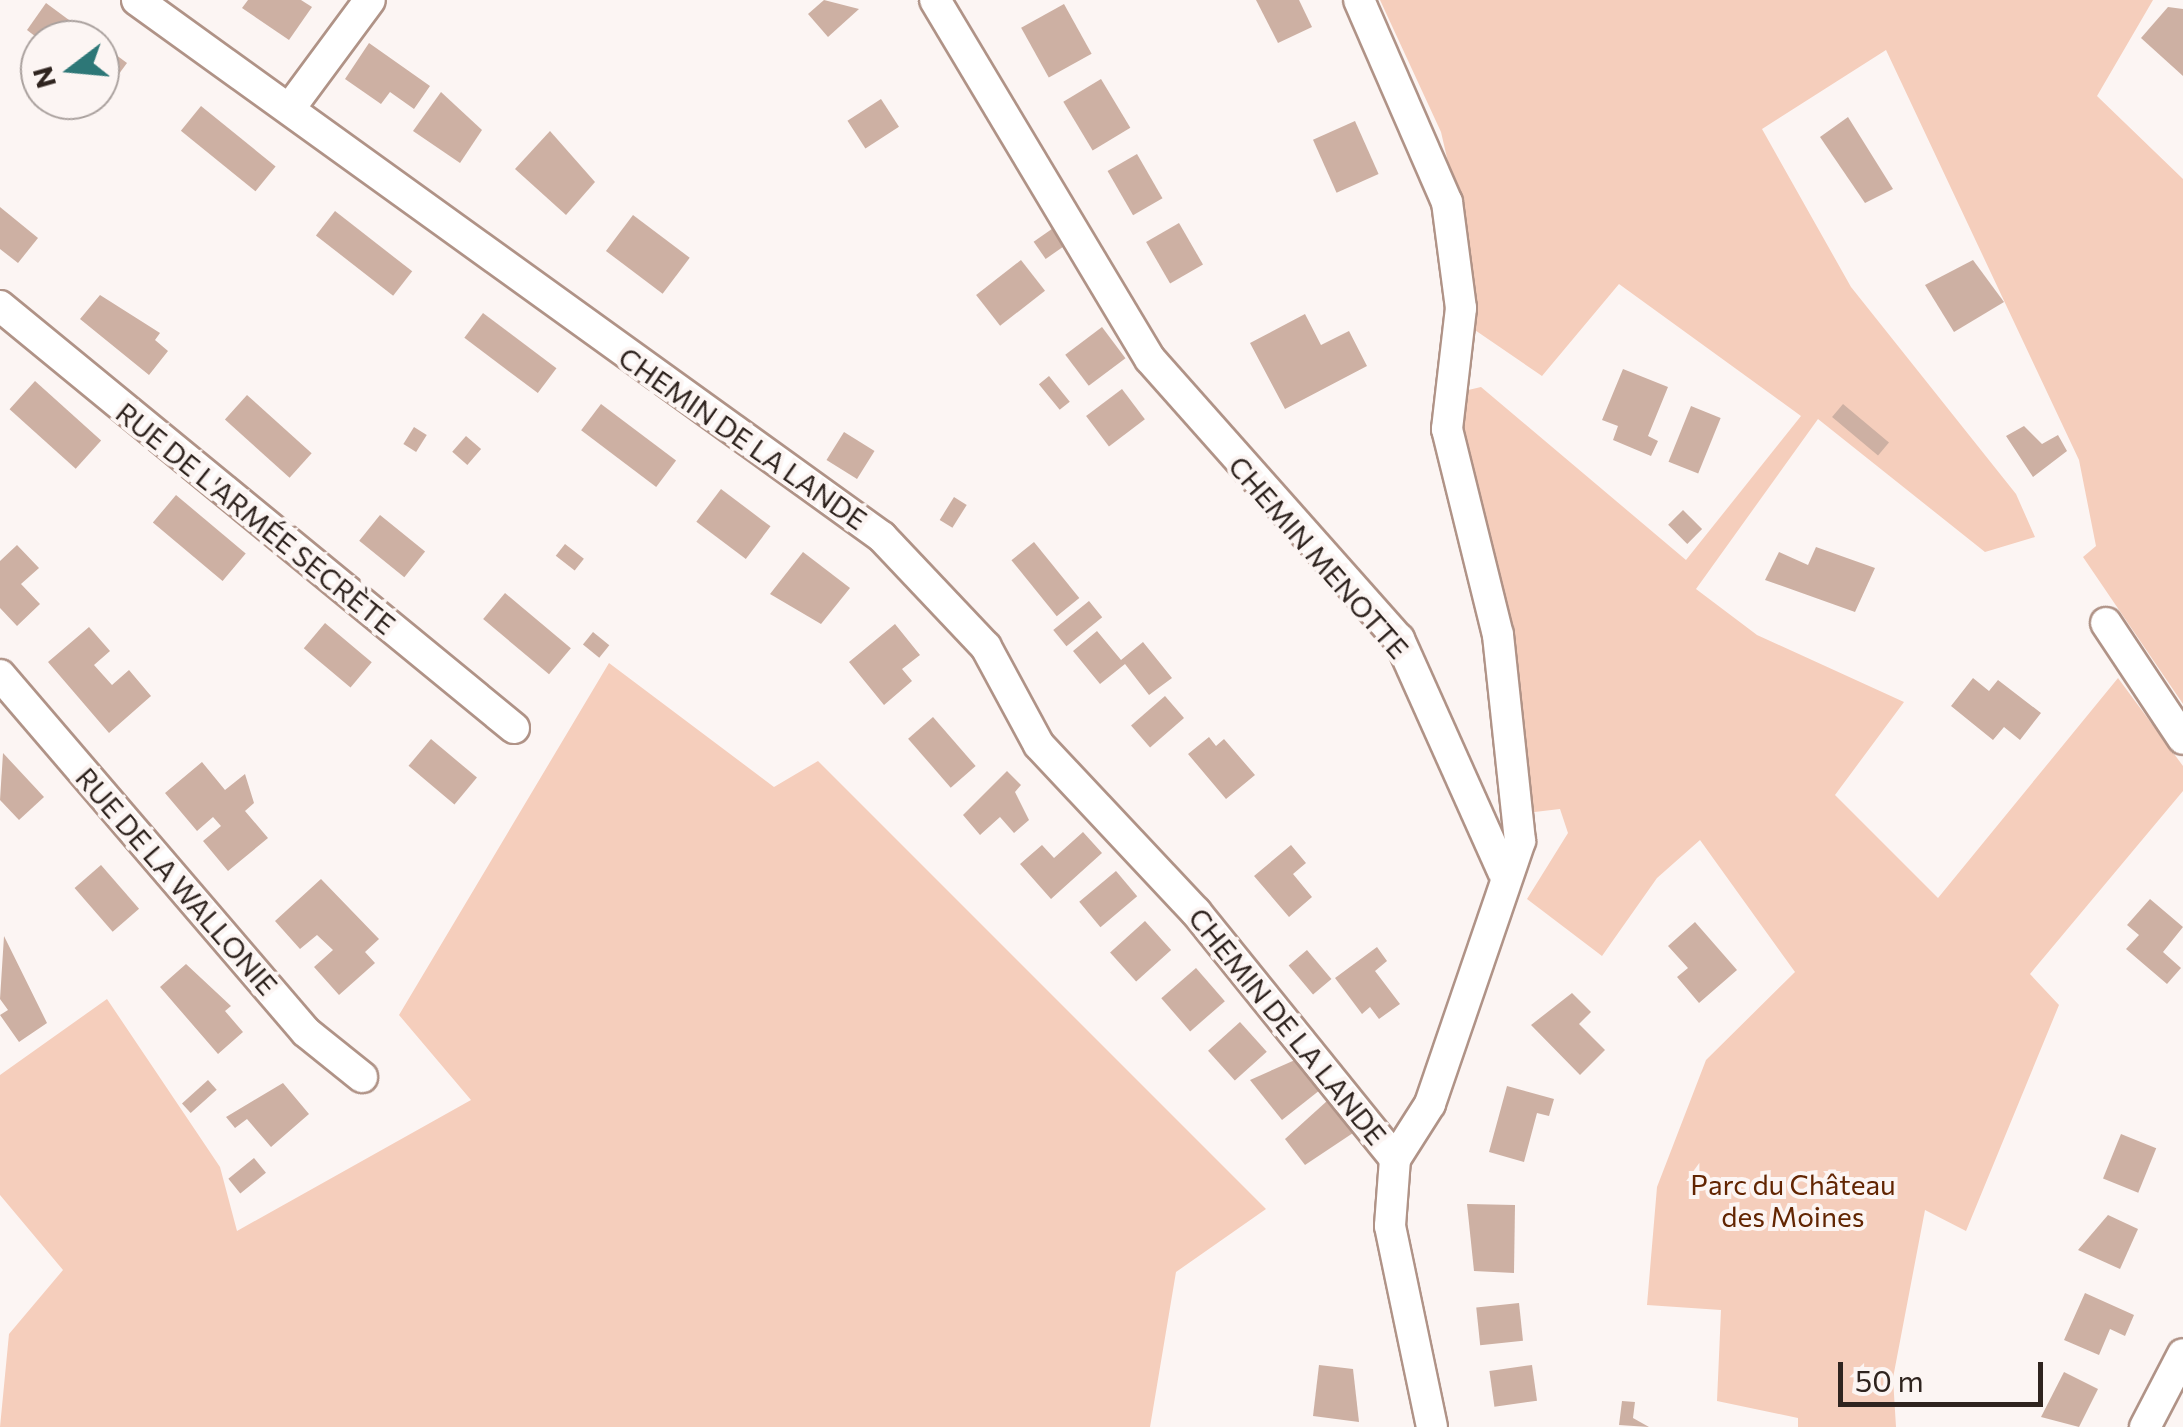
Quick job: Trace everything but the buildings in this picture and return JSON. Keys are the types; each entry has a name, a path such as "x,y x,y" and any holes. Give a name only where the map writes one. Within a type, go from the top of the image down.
{"street":[{"name":"CHEMIN DE LA LANDE","path":"138,0 806,477 945,596 986,647 1039,745 1209,927 1395,1159"},
{"path":"290,108 370,0"},
{"name":"CHEMIN MENOTTE","path":"935,0 1150,359 1398,639 1503,872"},
{"path":"1360,0 1448,202 1461,308 1446,429 1498,635 1520,841 1503,872 1430,1104 1395,1159 1390,1226 1432,1427"},
{"name":"RUE DE L'ARMÉE SECRÈTE","path":"4,320 514,728"},
{"path":"2106,623 2183,739"},
{"name":"RUE DE LA WALLONIE","path":"0,675 306,1032 362,1077"},
{"path":"2146,1427 2183,1354"}],"green space":[{"name":"Parc du Château des Moines","path":"1380,0 2153,0 2097,96 2183,179 2183,704 2083,557 2096,546 2079,460 1886,50 1762,129 1851,287 2016,494 2035,537 1985,552 1818,419 1696,589 1757,635 1904,702 1835,795 1938,898 2118,678 2183,766 2183,791 2030,974 2059,1005 1966,1231 1925,1210 1893,1378 1896,1427 1798,1427 1798,1418 1717,1401 1721,1310 1647,1305 1657,1187 1706,1060 1795,972 1700,840 1657,878 1602,956 1527,899 1568,833 1560,809 1526,813 1506,646 1462,418 1464,391 1481,387 1686,560 1801,416 1619,284 1542,376 1469,326 1466,240 1441,132"},
{"path":"609,663 774,787 818,761 1266,1209 1176,1272 1150,1427 0,1427 9,1334 63,1270 0,1195 0,1075 107,999 220,1167 237,1231 471,1100 399,1015"}]}
